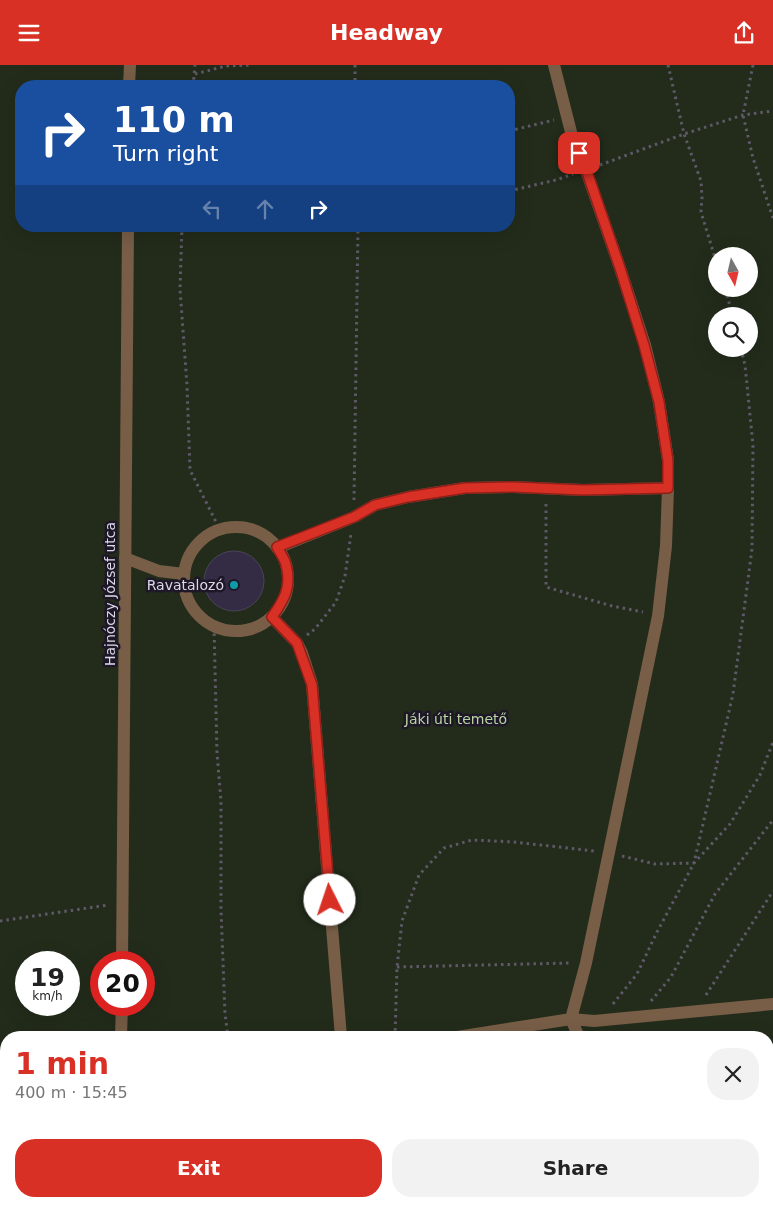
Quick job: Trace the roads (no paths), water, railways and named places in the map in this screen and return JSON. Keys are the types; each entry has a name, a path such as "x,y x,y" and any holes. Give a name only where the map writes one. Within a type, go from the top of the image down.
{"street":[{"path":"129,80 130,65"},
{"path":"554,65 572,136 586,169 644,345 659,402 668,461 666,546 658,616 586,963 571,1019 576,1031"},
{"name":"Hajnóczy József utca","path":"122,951 128,232"},
{"path":"277,547 354,517 375,505 408,497 465,488 513,487 583,490 668,488"},
{"path":"236,527 251,530 266,537 277,547 286,564 288,583 283,602 272,617 254,628 234,632 214,627 200,617 191,605 185,590 184,574 188,559 196,547 207,537 220,530 236,527"},
{"path":"125,557 159,571 184,574"},
{"path":"272,617 297,643 312,685 341,1031"},
{"path":"495,1031 571,1019 594,1021 773,1004"},
{"path":"121,1031 122,1016"}],"place":[{"name":"Ravatalozó","path":"234,585"}],"park label":[{"name":"Jáki úti temető","path":"456,719"}]}
